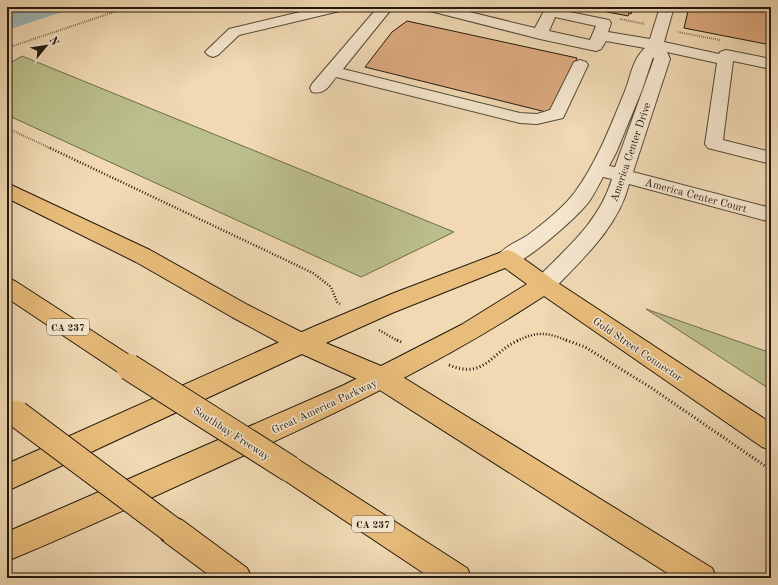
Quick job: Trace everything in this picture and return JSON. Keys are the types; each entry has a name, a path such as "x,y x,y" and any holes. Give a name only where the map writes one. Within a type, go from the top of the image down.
{"main road":[{"path":"7,190 143,256 240,311 301,343 384,378 702,578"},
{"path":"7,478 198,389 357,318 431,287 507,258"},
{"name":"Gold Street Connector","path":"507,258 544,285 771,438"},
{"name":"Great America Parkway","path":"7,547 287,423 384,378 480,326 544,285"},
{"name":"Southbay Freeway","path":"7,287 457,578"},
{"path":"12,411 237,578"}],"street":[{"path":"213,52 234,32 339,7"},
{"path":"318,88 386,7"},
{"path":"431,7 540,34 596,46 604,23 550,12 540,34"},
{"name":"America Center Drive","path":"507,258 534,241 560,219 580,199 607,153 625,112 645,56 656,45 667,7"},
{"path":"600,35 725,60"},
{"name":"America Center Drive","path":"544,285 595,232 609,210 623,176 625,165 662,59 656,45"},
{"path":"771,64 726,55 714,144 771,158"},
{"path":"332,71 520,118 537,119 557,114 580,65"},
{"name":"America Center Court","path":"597,169 771,215"}],"path":[{"path":"7,48 90,18 130,7"},
{"path":"7,128 313,273 331,287 337,302 357,318 427,355 459,369 482,367 511,343 527,336 541,333 554,335 585,348 650,387 771,470"}],"green space":[{"path":"22,56 454,232 361,277 7,115 7,65"},
{"path":"646,309 771,353 771,390"}],"building":[{"path":"582,7 634,7 631,14 629,13 628,16"},
{"path":"689,7 771,7 771,45 684,28"},
{"path":"407,21 577,58 554,114 365,67 392,32"}],"waterway":[{"path":"7,22 53,7"}]}
